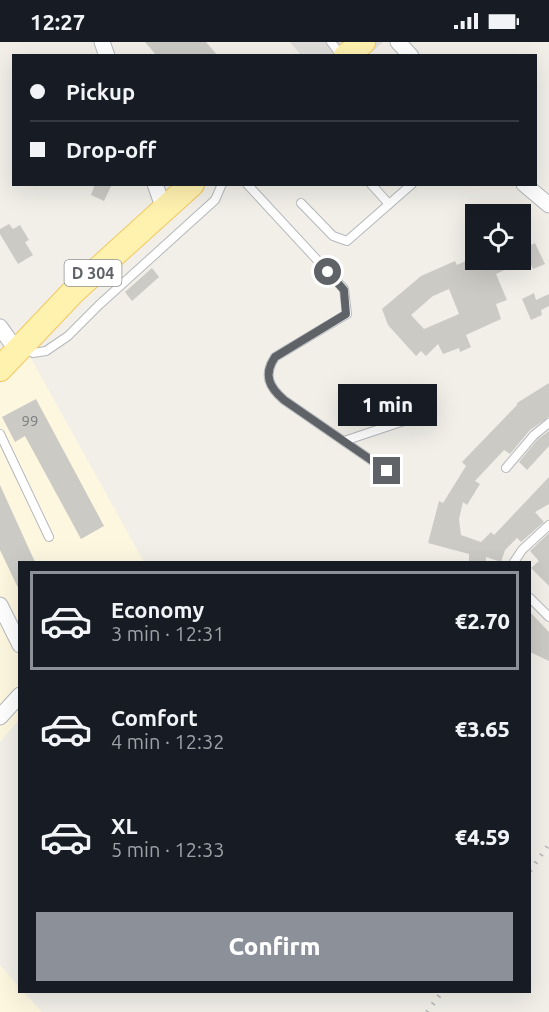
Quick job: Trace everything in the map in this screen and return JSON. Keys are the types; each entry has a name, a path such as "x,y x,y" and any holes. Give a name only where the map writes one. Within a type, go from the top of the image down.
{"main road":[{"path":"346,54 363,42"},
{"name":"D 304","path":"0,369 74,291 190,186"}],"street":[{"path":"398,42 409,54"},
{"path":"156,186 164,209"},
{"path":"526,186 549,205"},
{"path":"0,327 19,349"},
{"path":"0,605 18,641"},
{"path":"0,717 18,696"}],"lane":[{"path":"331,42 341,54"},
{"path":"19,349 33,353 46,351 68,336 134,272 215,200 221,186"},
{"path":"249,186 344,290 346,314 275,357 269,366 268,377 273,391 387,471"},
{"path":"373,186 389,204"},
{"path":"301,203 333,236 347,241 410,186"},
{"path":"344,441 419,416"},
{"path":"506,468 534,435 549,423"},
{"path":"0,434 49,537"},
{"path":"515,561 522,550 549,525"},
{"path":"531,599 549,617"}],"shaded area":[{"path":"290,42 383,42 369,54 300,54"},
{"path":"28,353 143,561 18,561 18,721 0,742 0,384"},
{"path":"0,965 18,986 18,993 25,993 42,1012 0,1012"}],"building":[{"path":"145,42 206,42 216,54 155,54"},
{"path":"94,186 111,186 104,201 91,195"},
{"path":"9,224 13,229 20,225 29,240 25,242 33,255 18,264 0,234 0,229"},
{"path":"535,243 545,264 533,269 531,245"},
{"path":"455,261 457,265 465,261 465,270 505,270 496,274 507,300 496,304 501,319 466,335 471,347 460,352 459,348 443,354 438,344 426,356 421,351 416,356 388,325 382,309 421,276","holes":["449,289 459,314 424,329 411,315 433,296"]},
{"path":"152,268 159,277 132,301 125,292"},
{"path":"534,293 536,300 549,294 549,306 541,310 542,315 531,320 522,299"},
{"path":"549,383 549,417 530,430 510,454 504,450 475,481 480,484 467,505 463,502 459,519 461,535 481,542 491,532 494,535 549,477 549,504 535,512 544,522 521,542 517,538 505,550 501,561 486,557 486,561 469,561 469,554 428,543 439,501 443,503 466,466 462,462 517,403"},
{"path":"36,399 104,526 81,539 25,436 15,442 2,417"},
{"path":"549,431 549,446 527,470 519,462 538,439"},
{"path":"0,485 35,561 18,561 18,588 0,550"},
{"path":"549,533 549,586 531,568 539,561 530,551"},
{"path":"531,613 549,632 549,661 531,652"}],"railway":[{"path":"531,870 549,844"},
{"path":"427,1012 441,993"}],"route":[{"path":"328,272 344,290 346,314 275,357 269,366 268,377 273,391 284,400 387,471"}]}
